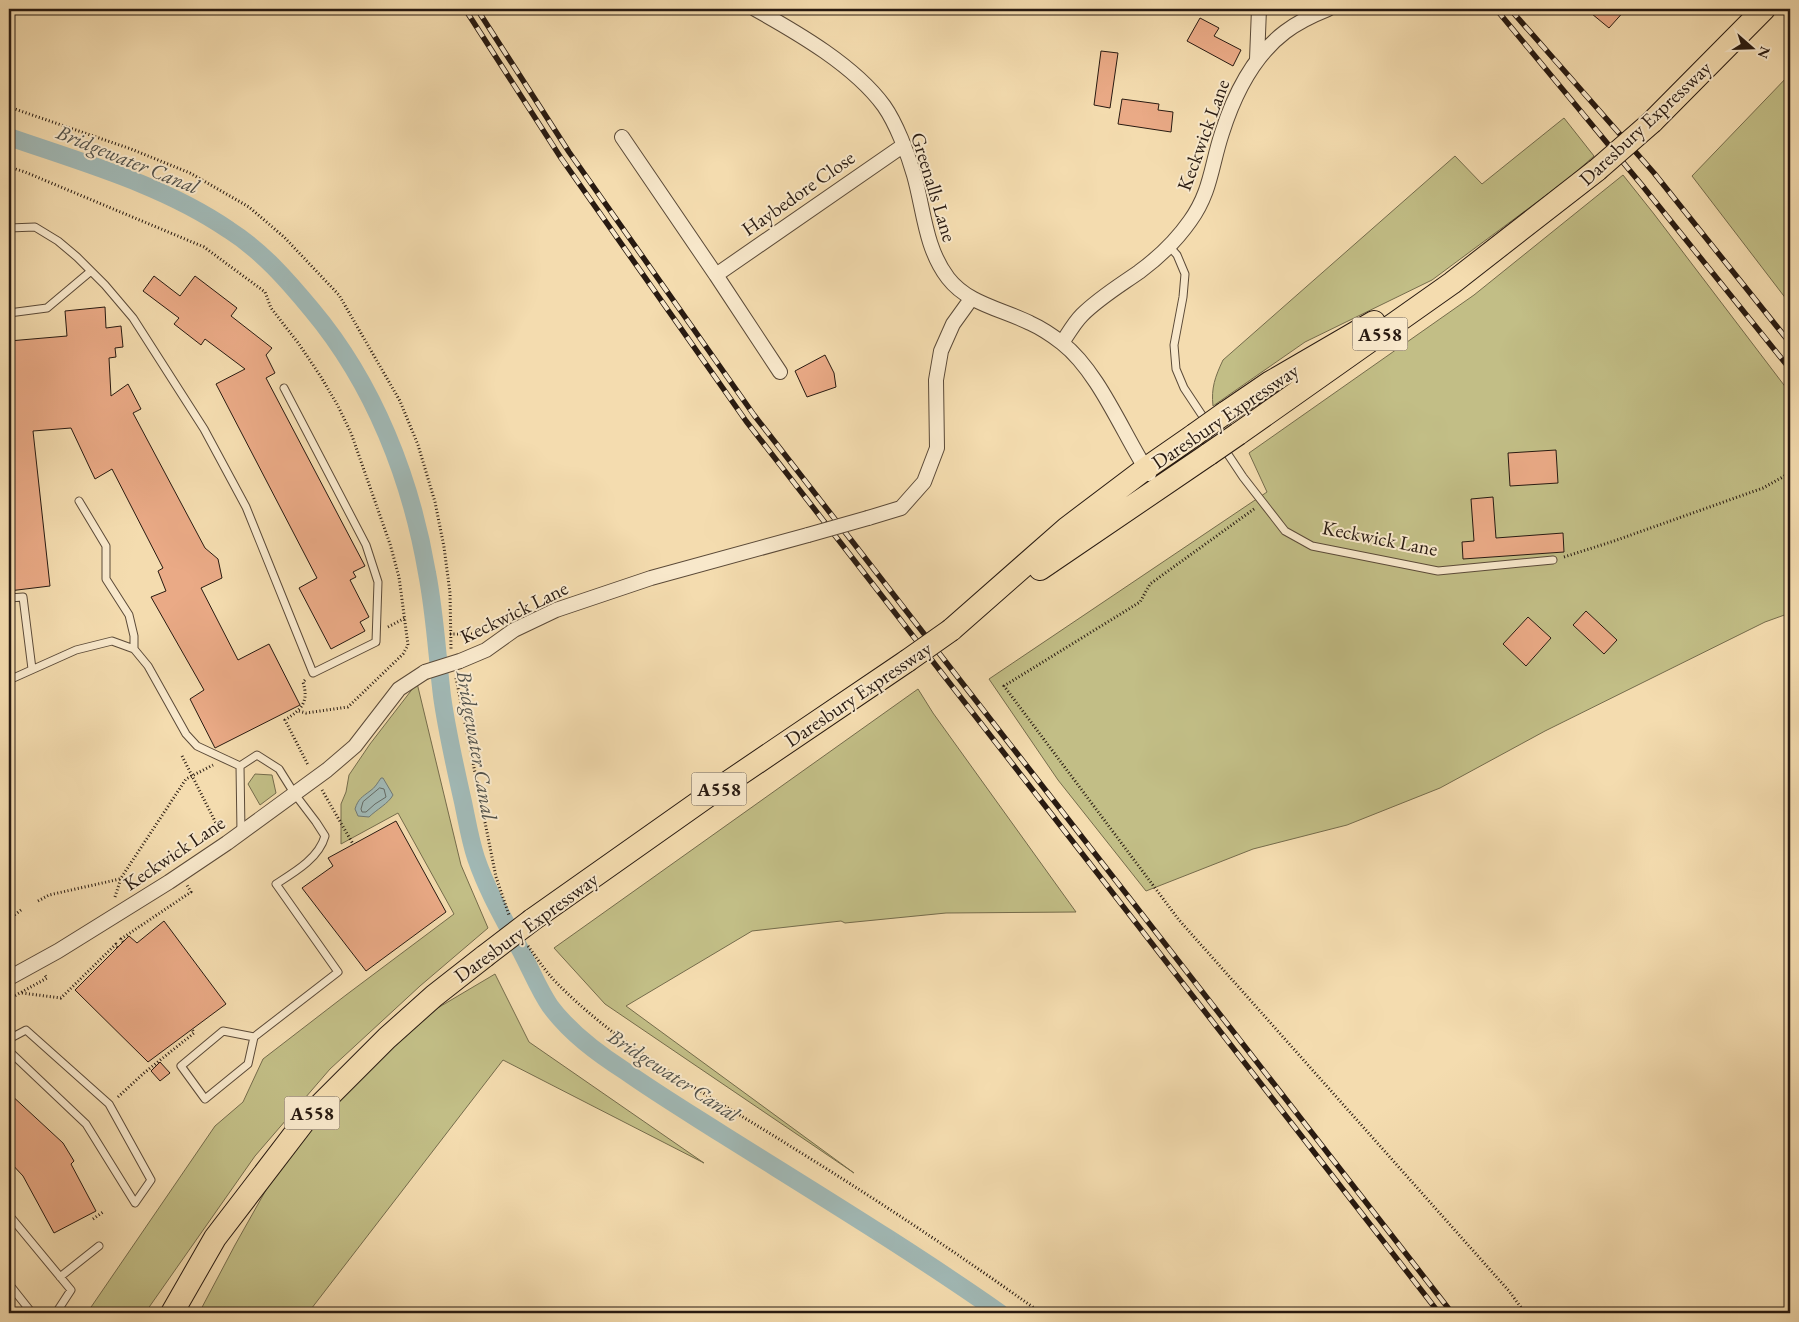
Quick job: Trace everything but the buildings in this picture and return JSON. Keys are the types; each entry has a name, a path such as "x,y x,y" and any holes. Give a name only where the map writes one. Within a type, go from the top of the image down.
{"main road":[{"name":"Daresbury Expressway","path":"173,1310 215,1238 306,1119 388,1038 434,996 484,956 522,919 907,661 1238,434 1452,283 1597,170 1652,122 1764,9"},
{"name":"Daresbury Expressway","path":"951,630 1067,528 1145,468 1270,383 1417,296 1520,231"}],"street":[{"name":"Greenalls Lane","path":"755,9 786,26 853,73 884,106 904,145 914,176 934,256 949,279 971,299 1031,323 1062,343"},
{"path":"1257,59 1259,9"},
{"name":"Keckwick Lane","path":"1062,343 1081,316 1106,295 1141,271 1169,246 1190,221 1206,193 1222,133 1241,86 1257,59 1304,13 1328,9"},
{"path":"622,137 780,372"},
{"name":"Haybedore Close","path":"716,275 904,145"},
{"name":"Keckwick Lane","path":"9,978 113,918 241,832 349,752 399,689 425,672 486,650 514,630 556,610 651,578 901,508 924,482 937,448 936,380 940,351 954,324 971,299"},
{"path":"1062,343 1084,365 1097,384 1157,488"}],"lane":[{"path":"9,228 34,227 58,241 91,271 134,318 204,429 246,507 313,673 376,642 378,582 366,546 284,388"},
{"name":"Keckwick Lane","path":"1169,246 1177,256 1185,274 1183,297 1174,345 1176,368 1184,388 1243,477 1284,531 1312,546 1438,572 1553,560"},
{"path":"9,313 47,308 91,271"},
{"path":"79,500 106,546 106,579 129,616 134,636 134,648"},
{"path":"9,598 22,598 32,669"},
{"path":"9,680 76,650 112,641 134,648 148,666 186,734 197,746 240,766"},
{"path":"240,766 257,755 279,769 325,836 323,845 300,869 276,884 338,972 254,1037 248,1064 205,1098 181,1066 223,1031 254,1037"},
{"path":"240,766 241,832"},
{"path":"9,1039 26,1030 109,1104 151,1180 134,1203 86,1124 9,1051"},
{"path":"9,1214 71,1290 56,1313"},
{"path":"60,1277 99,1246"},
{"path":"9,1284 32,1313"}],"path":[{"path":"9,107 131,149 198,178 249,207 284,237 339,295 400,401 418,444 435,502 444,547 450,593 450,634 496,877 506,909 522,919"},
{"path":"9,167 204,247 265,292 271,308 299,344 338,406 351,434 390,544 399,578 408,645 403,654 348,707 306,713 299,711"},
{"path":"1553,560 1614,542 1763,488 1790,473"},
{"path":"1263,503 1150,584 1140,602 1004,686 1179,920 1509,1291 1525,1313"},
{"path":"376,633 404,618"},
{"path":"450,634 478,634 486,650"},
{"path":"309,765 285,720 299,711 306,693 304,682 313,673"},
{"path":"182,756 220,832"},
{"path":"113,903 121,878 186,779 224,759"},
{"path":"322,789 353,844"},
{"path":"38,901 49,895 121,878"},
{"path":"22,992 61,998 122,941 191,892 187,885"},
{"path":"9,919 21,910"},
{"path":"525,943 552,978 621,1039 652,1061 842,1178 968,1261 1042,1313"},
{"path":"126,1090 194,1032 192,1028"},
{"path":"93,1219 103,1212"}],"shaded area":[{"path":"1790,74 1790,304 1692,176"},
{"path":"1564,118 1594,156 1568,179 1432,280 1305,342 1213,406 1214,383 1223,360 1455,156 1482,184"},
{"path":"1623,175 1790,393 1790,613 1765,622 1545,731 1440,788 1347,825 1253,849 1146,891 1058,780 989,679 1267,492 1249,453 1474,295"},
{"path":"417,683 461,865 488,928 420,986 330,1069 255,1156 145,1313 87,1313 215,1126 243,1102 263,1059 454,914 398,813 341,844 341,804 346,792 349,775 370,744"},
{"path":"918,689 933,713 1076,912 946,913 845,923 841,921 752,931 626,1006 854,1173 605,1004 554,948"},
{"path":"255,774 272,775 276,793 260,805 248,784"},
{"path":"495,974 529,1042 704,1163 503,1060 308,1313 199,1313 306,1119 387,1038"}],"water":[{"path":"383,778 393,795 369,817 358,816 355,809 357,803"}],"waterway":[{"name":"Bridgewater Canal","path":"9,137 122,176 150,188 204,214 241,238 253,247 294,288 334,339 354,369 387,434 400,468 420,538 432,604 446,723 476,858 498,908 542,994 558,1016 594,1050 649,1087 897,1244 1000,1313"}],"railway":[{"path":"465,9 561,158 746,421 1439,1313"},
{"path":"477,9 569,152 754,415 1452,1313"},
{"path":"1496,9 1641,184 1790,369"},
{"path":"1510,9 1654,173 1790,343"}]}
